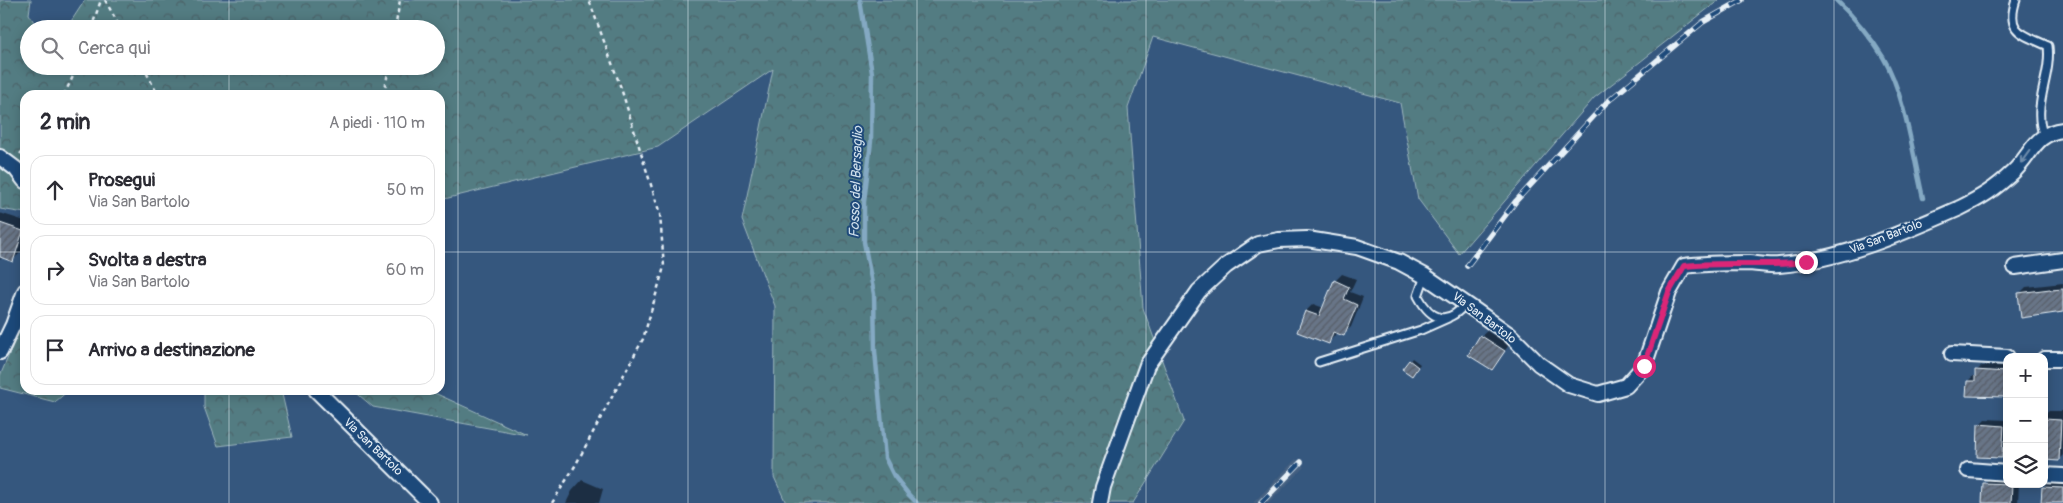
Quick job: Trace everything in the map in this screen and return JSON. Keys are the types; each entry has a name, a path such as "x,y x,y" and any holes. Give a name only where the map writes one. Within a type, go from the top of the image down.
{"street":[{"path":"2044,136 2054,131 2063,130"},
{"name":"Via San Bartolo","path":"1100,503 1146,365 1199,290 1258,244 1307,238 1357,247 1399,262 1425,276 1466,303 1510,335 1539,364 1570,385 1598,394 1626,386 1644,366 1669,292 1684,266 1712,263 1777,265 1837,255 1906,230 1960,208 1990,193 2015,171 2039,139 2044,136"},
{"path":"0,158 7,160 20,174"},
{"path":"2015,267 2063,260"},
{"path":"0,352 20,305"},
{"path":"1952,354 2003,357"},
{"path":"2048,359 2063,359"},
{"name":"Via San Bartolo","path":"321,395 430,503"},
{"path":"1968,470 2003,472"},
{"path":"2048,475 2063,476"}],"lane":[{"path":"2016,0 2012,11 2013,25 2018,33 2048,46 2050,61 2039,114 2040,126 2044,136"},
{"path":"1425,276 1418,296 1421,302 1425,309 1435,316 1448,318"},
{"path":"1319,362 1421,330 1457,314 1466,303"}],"path":[{"path":"95,20 103,0"},
{"path":"103,0 115,20"},
{"path":"397,20 400,0"},
{"path":"552,503 575,466 642,339 664,267 660,214 621,88 589,0"},
{"path":"66,90 74,75"},
{"path":"148,75 155,90"},
{"path":"385,90 387,75"}],"shaded area":[{"path":"1296,459 1304,467 1269,503 1253,503"}],"green space":[{"path":"0,0 31,0 29,14 33,20 20,20 20,75 445,75 445,20 72,20 85,0 1719,0 1594,98 1459,254 1418,199 1400,103 1153,37 1128,108 1143,308 1184,421 1133,503 786,503 774,477 775,306 742,220 773,69 658,147 445,199 445,90 20,90 20,212 0,209"},
{"path":"20,329 20,393 0,388 0,376"},
{"path":"28,395 63,395 55,402"},
{"path":"204,395 282,395 292,437 218,446 204,407"},
{"path":"359,395 439,395 527,435 373,407"}],"building":[{"path":"0,223 20,230 20,240 13,262 0,257"},
{"path":"1334,280 1349,287 1344,299 1357,305 1344,336 1333,332 1329,344 1297,332 1305,311 1319,316"},
{"path":"2063,289 2063,312 2021,318 2018,293"},
{"path":"1480,335 1505,351 1492,370 1468,355"},
{"path":"1409,360 1418,367 1412,376 1402,369"},
{"path":"1975,370 2003,372 2003,397 1966,396 1967,381 1975,381"},
{"path":"2048,419 2061,420 2059,461 2048,460"},
{"path":"1978,424 2003,426 2002,458 1977,457"},
{"path":"1983,483 2003,484 2003,488 2012,488 2011,503 1982,503"},
{"path":"2042,488 2063,488 2063,503 2041,503"}],"waterway":[{"name":"Fosso del Bersaglio","path":"860,0 872,73 871,141 864,202 864,242 874,294 875,351 885,458 894,476 917,503"},
{"path":"1836,0 1867,34 1891,72 1908,125 1923,198"}],"railway":[{"path":"1467,266 1516,201 1606,103 1703,22 1742,0"},
{"path":"1261,503 1301,462"}],"route":[{"path":"1644,366 1669,292 1684,266 1712,263 1777,265 1806,262"}]}
